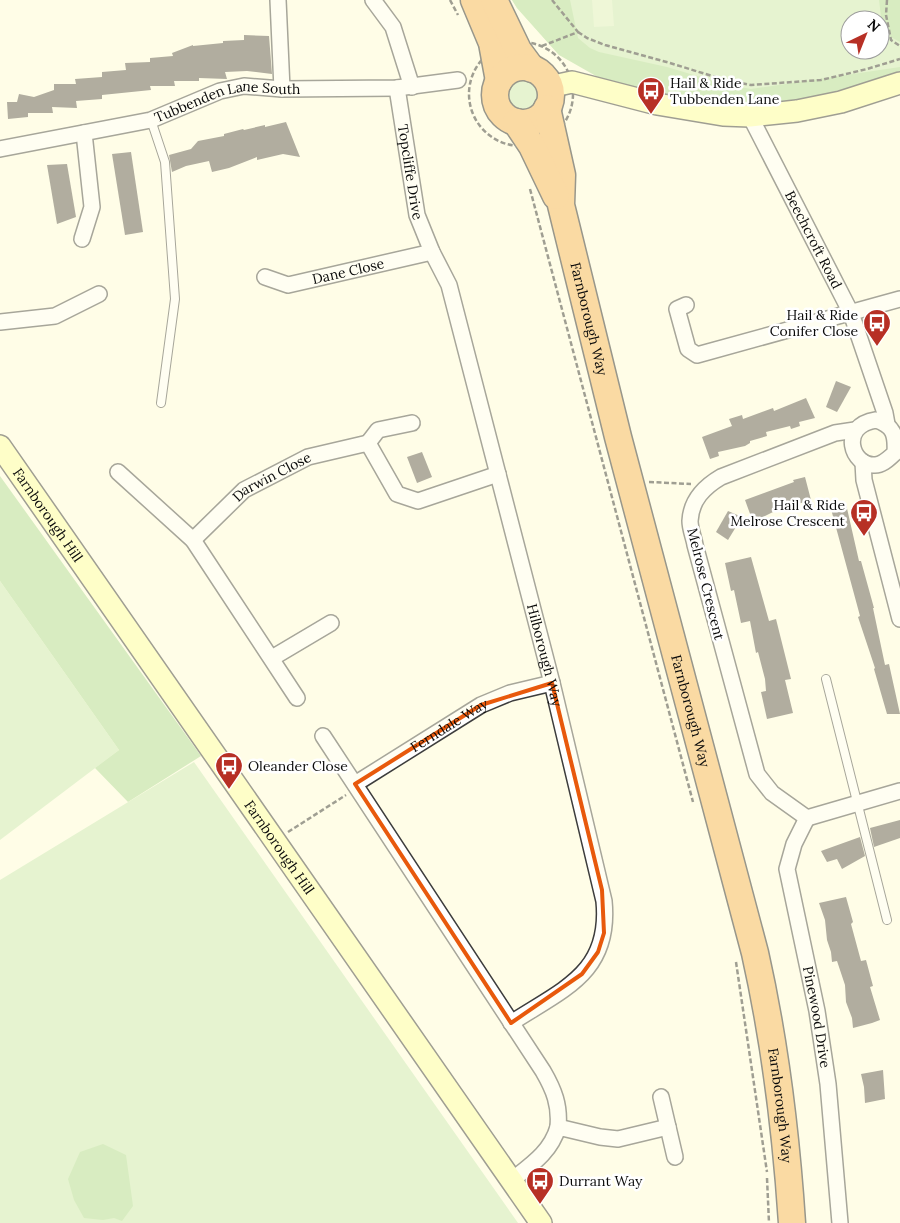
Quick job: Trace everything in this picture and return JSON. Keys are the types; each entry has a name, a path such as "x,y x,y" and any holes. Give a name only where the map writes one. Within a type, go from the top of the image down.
{"highway":[{"path":"474,0 492,43 499,81"},
{"name":"Farnborough Way","path":"494,0 518,50 543,78 562,175 561,205 618,437 757,961 780,1090 792,1223"},
{"path":"522,68 543,78 542,116 534,121 524,123 508,119 497,106 495,98 499,81 513,69 522,68"},
{"name":"Farnborough Way","path":"516,122 532,146 552,191 561,205"}],"main road":[{"path":"543,78 572,82 657,104 723,115 750,116 841,102 900,82"},
{"name":"Farnborough Hill","path":"0,446 541,1223"}],"street":[{"path":"278,0 282,89"},
{"name":"Topcliffe Drive","path":"373,0 393,27 404,87 417,215 432,252"},
{"name":"Tubbenden Lane South","path":"0,148 151,120 220,90 244,86 282,89 404,87 458,80"},
{"name":"Beechcroft Road","path":"750,116 851,313 887,424"},
{"path":"82,239 92,207 84,133"},
{"name":"Dane Close","path":"265,277 288,285 432,252"},
{"name":"Hilborough Way","path":"432,252 449,286 552,683 602,890 605,913 604,933 598,952 582,974 565,988 511,1023"},
{"path":"0,322 55,316 99,294"},
{"path":"686,305 677,309 688,350 697,355 900,299"},
{"path":"876,420 887,424 893,432 898,453 886,462 874,466 863,462 855,453 852,441 855,430 865,422 876,420"},
{"name":"Darwin Close","path":"193,540 244,490 308,457 368,443 378,430 412,423"},
{"name":"Melrose Crescent","path":"807,818 772,793 757,774 690,521 695,500 708,485 721,477 835,433 855,430"},
{"path":"368,443 397,494 418,501 498,474"},
{"path":"863,462 864,480 900,619"},
{"path":"118,472 193,540 297,698"},
{"path":"272,658 331,623"},
{"name":"Ferndale Way","path":"355,784 481,705 510,693 552,683"},
{"path":"323,736 554,1090 559,1107 558,1127 551,1144 544,1153 512,1180"},
{"path":"807,818 900,791"},
{"name":"Pinewood Drive","path":"807,818 794,844 787,869 817,1011 828,1084 840,1223"},
{"path":"661,1097 675,1157"},
{"path":"558,1127 609,1138 628,1137 668,1127"}],"lane":[{"path":"151,120 165,162 175,299 161,403"},
{"path":"826,679 859,803 887,920"}],"path":[{"path":"552,0 578,32 605,46 725,80 751,85 821,80 900,59"},
{"path":"887,0 886,15 891,40 900,46"},
{"path":"543,78 578,32"},
{"path":"529,185 694,807"},
{"path":"642,481 708,485"},
{"path":"275,840 349,793 355,784"},
{"path":"735,960 767,1175 769,1223"}],"highlighted area":[{"path":"552,683 602,890 604,933 598,952 582,974 511,1023 355,784 481,705"}],"green space":[{"path":"512,0 900,0 900,71 732,108 692,99 559,55"},
{"path":"512,0 570,0 578,38 590,48 599,52 667,67 724,84 751,89 900,67 900,71 798,107 732,108 603,80 559,55"},
{"path":"592,0 612,0 614,26 594,27"},
{"path":"879,0 900,0 900,42 890,37 890,10 880,10"},
{"path":"523,76 530,77 536,82 541,88 541,102 536,108 530,113 523,114 516,113 510,108 505,102 504,95 505,88 510,82 516,77"},
{"path":"0,476 201,756 128,802 95,768 119,750 0,581"},
{"path":"0,581 119,750 0,840"},
{"path":"194,762 518,1223 0,1223 0,880"},
{"path":"103,1144 126,1155 133,1206 122,1221 114,1218 103,1220 84,1218 74,1200 68,1179 80,1152"}],"building":[{"path":"244,35 269,36 272,74 247,71 225,72 227,79 199,78 199,81 174,81 175,86 150,86 151,90 102,95 102,99 76,101 77,108 52,107 53,113 28,113 28,117 8,119 7,102 17,102 19,94 34,97 54,90 54,84 76,84 75,79 102,77 102,72 126,70 125,63 150,62 150,58 173,56 172,53 193,45 244,40"},
{"path":"286,122 300,157 283,154 257,160 257,157 229,168 212,172 209,161 186,166 172,172 169,155 191,149 198,141 224,136 224,134 243,129 265,125 265,127"},
{"path":"131,152 143,232 125,235 112,154"},
{"path":"67,164 76,217 57,224 47,165"},
{"path":"836,381 851,387 837,412 826,407"},
{"path":"806,398 815,418 799,422 800,426 791,429 790,426 766,432 767,436 750,441 745,446 718,452 719,456 710,459 702,437 732,426 729,419 742,415 743,419 773,408 774,411"},
{"path":"422,452 432,477 417,483 407,457"},
{"path":"805,477 811,500 788,507 787,505 753,522 745,500"},
{"path":"846,504 859,561 861,561 874,608 885,665 889,664 900,714 887,714 875,668 858,617 860,616 831,509"},
{"path":"728,511 742,517 728,540 716,532"},
{"path":"751,557 769,621 776,619 791,679 785,680 793,713 767,719 761,692 766,691 765,679 758,652 756,653 750,621 741,623 734,590 731,591 725,563"},
{"path":"900,820 900,838 874,847 870,828"},
{"path":"860,837 865,856 842,869 837,859 827,862 821,851"},
{"path":"846,897 861,961 866,960 873,986 870,987 880,1020 853,1028 852,1018 846,1002 845,985 837,961 832,962 825,920 819,903"},
{"path":"883,1070 885,1099 865,1103 861,1074"}],"place":[{"name":"Hail & Ride Tubbenden Lane","path":"651,115"},
{"name":"Hail & Ride Conifer Close","path":"877,347"},
{"name":"Hail & Ride Melrose Crescent","path":"864,537"},
{"name":"Oleander Close","path":"229,790"},
{"name":"Durrant Way","path":"540,1205"}]}
